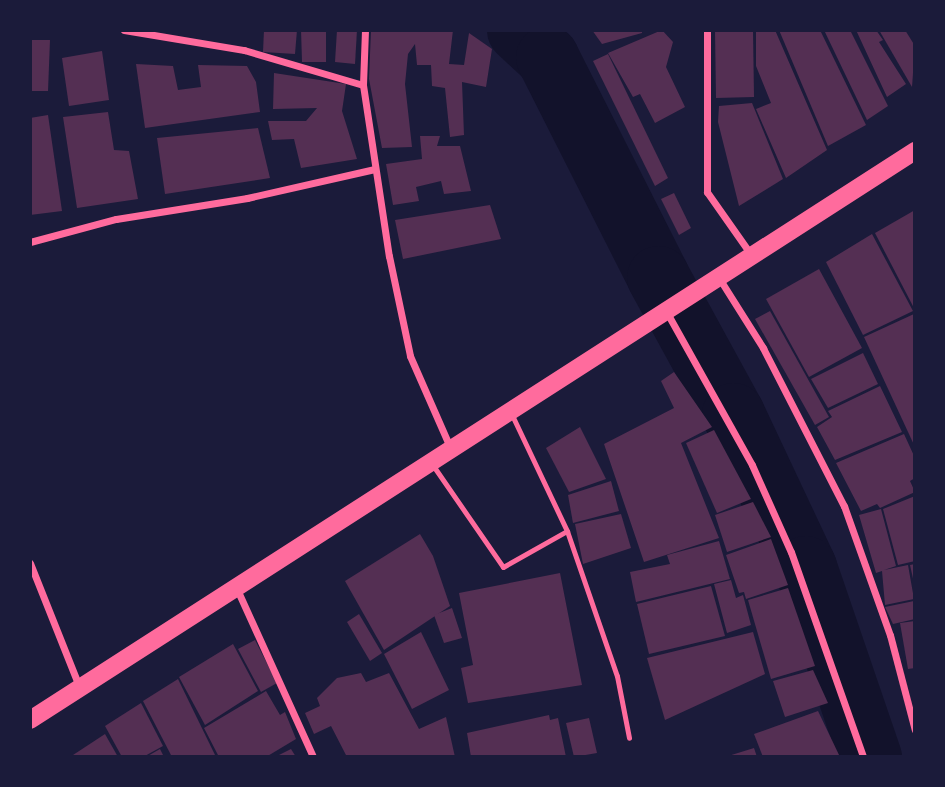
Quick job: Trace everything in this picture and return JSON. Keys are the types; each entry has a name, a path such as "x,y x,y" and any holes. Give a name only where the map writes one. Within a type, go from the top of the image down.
{"main road":[{"path":"30,720 915,151"}],"street":[{"path":"124,30 244,50 363,85"},
{"path":"365,30 363,85 375,169 410,356 450,448"},
{"path":"708,30 707,192 752,256"},
{"path":"30,242 116,219 247,198 375,169"},
{"path":"718,278 763,348 844,506 890,635 915,730"},
{"path":"668,308 752,465 791,552 863,757"},
{"path":"30,563 79,688"},
{"path":"236,586 313,757"}],"lane":[{"path":"509,410 566,531 617,676 629,738"},
{"path":"430,461 503,567 566,531"}],"building":[{"path":"264,30 297,30 295,54 263,52"},
{"path":"301,30 326,30 326,62 302,62"},
{"path":"337,30 357,30 355,64 335,62"},
{"path":"371,30 453,30 449,64 464,65 469,33 492,49 486,87 462,82 464,135 450,137 445,88 432,86 431,65 417,65 415,44 408,54 405,84 412,147 382,148 369,79"},
{"path":"592,30 642,30 642,33 602,44"},
{"path":"662,30 673,42 666,67 685,107 655,123 640,94 633,97 608,53"},
{"path":"715,30 753,30 754,97 716,98"},
{"path":"756,30 775,30 827,150 786,178 756,109 771,103 756,66"},
{"path":"779,30 820,30 866,125 828,146"},
{"path":"824,30 850,30 888,106 867,120"},
{"path":"856,30 876,30 883,40 879,42 906,84 887,97"},
{"path":"879,30 905,30 915,46 912,87"},
{"path":"30,40 50,40 48,91 30,91"},
{"path":"102,51 109,100 69,106 62,58"},
{"path":"608,54 668,178 655,186 593,61"},
{"path":"136,64 173,66 178,90 201,87 198,65 247,66 256,82 260,112 145,128"},
{"path":"274,73 346,84 342,111 357,159 301,168 294,139 272,140 268,121 306,121 317,108 273,109"},
{"path":"752,103 783,179 739,206 718,122 719,106"},
{"path":"108,112 114,150 129,151 138,199 77,208 63,117"},
{"path":"48,115 62,211 30,215 30,118"},
{"path":"258,128 270,178 165,194 157,138"},
{"path":"420,136 440,136 437,146 460,146 471,191 444,194 441,181 416,187 419,201 393,205 386,164 422,159"},
{"path":"674,193 691,228 679,235 661,199"},
{"path":"490,205 501,239 403,259 395,220"},
{"path":"915,210 915,310 875,233"},
{"path":"872,234 913,311 863,335 826,262"},
{"path":"819,269 862,348 809,377 766,299"},
{"path":"770,311 829,417 815,425 755,319"},
{"path":"914,314 915,317 915,447 864,337"},
{"path":"863,353 878,384 828,408 811,379"},
{"path":"674,372 712,427 681,443 719,538 644,562 604,444 674,408 661,381"},
{"path":"880,386 902,432 835,460 817,427 832,417 828,411"},
{"path":"580,427 606,479 569,492 546,448"},
{"path":"714,430 751,499 717,513 686,443"},
{"path":"904,434 915,458 915,478 910,481 915,492 880,508 877,504 861,511 836,463"},
{"path":"611,481 619,511 573,523 568,495"},
{"path":"915,496 915,561 898,565 883,509"},
{"path":"753,502 771,537 727,552 715,515"},
{"path":"881,509 896,566 884,570 908,565 914,599 885,605 882,571 876,573 859,515"},
{"path":"621,514 631,548 583,564 575,524"},
{"path":"420,534 433,556 450,606 384,650 345,581"},
{"path":"771,539 788,585 746,599 744,592 739,593 726,555"},
{"path":"719,541 730,579 636,602 630,572 670,564 667,555"},
{"path":"915,564 915,583 914,583 910,565"},
{"path":"560,573 582,685 468,703 461,668 473,665 459,593"},
{"path":"731,580 736,598 743,595 751,625 727,633 714,584"},
{"path":"711,586 725,636 649,654 637,604"},
{"path":"788,588 815,666 771,679 748,600"},
{"path":"914,601 915,619 893,624 885,607"},
{"path":"452,608 462,638 444,643 434,615"},
{"path":"359,614 382,653 370,661 347,622"},
{"path":"915,621 915,668 908,669 900,623"},
{"path":"421,632 449,690 412,709 384,654"},
{"path":"753,632 765,674 665,720 647,658"},
{"path":"255,640 277,683 261,692 238,649"},
{"path":"233,644 258,691 205,725 179,677"},
{"path":"813,670 828,703 785,717 773,681"},
{"path":"361,673 366,682 389,673 419,729 446,717 455,757 347,757 331,726 314,734 305,713 320,706 317,698 337,678"},
{"path":"178,679 216,757 172,757 143,701"},
{"path":"266,691 280,715 285,712 296,739 266,757 219,757 204,728"},
{"path":"141,703 163,746 143,757 122,757 105,726"},
{"path":"818,711 840,757 763,757 754,734"},
{"path":"549,715 550,720 558,718 566,757 471,757 467,733"},
{"path":"589,718 597,753 574,757 566,723"},
{"path":"105,734 118,757 70,757"},
{"path":"754,748 757,757 725,757"},
{"path":"160,749 164,757 146,757"},
{"path":"291,749 296,757 275,757"}],"waterway":[{"path":"518,30 547,57 658,277 733,414 805,567 870,757"}]}
